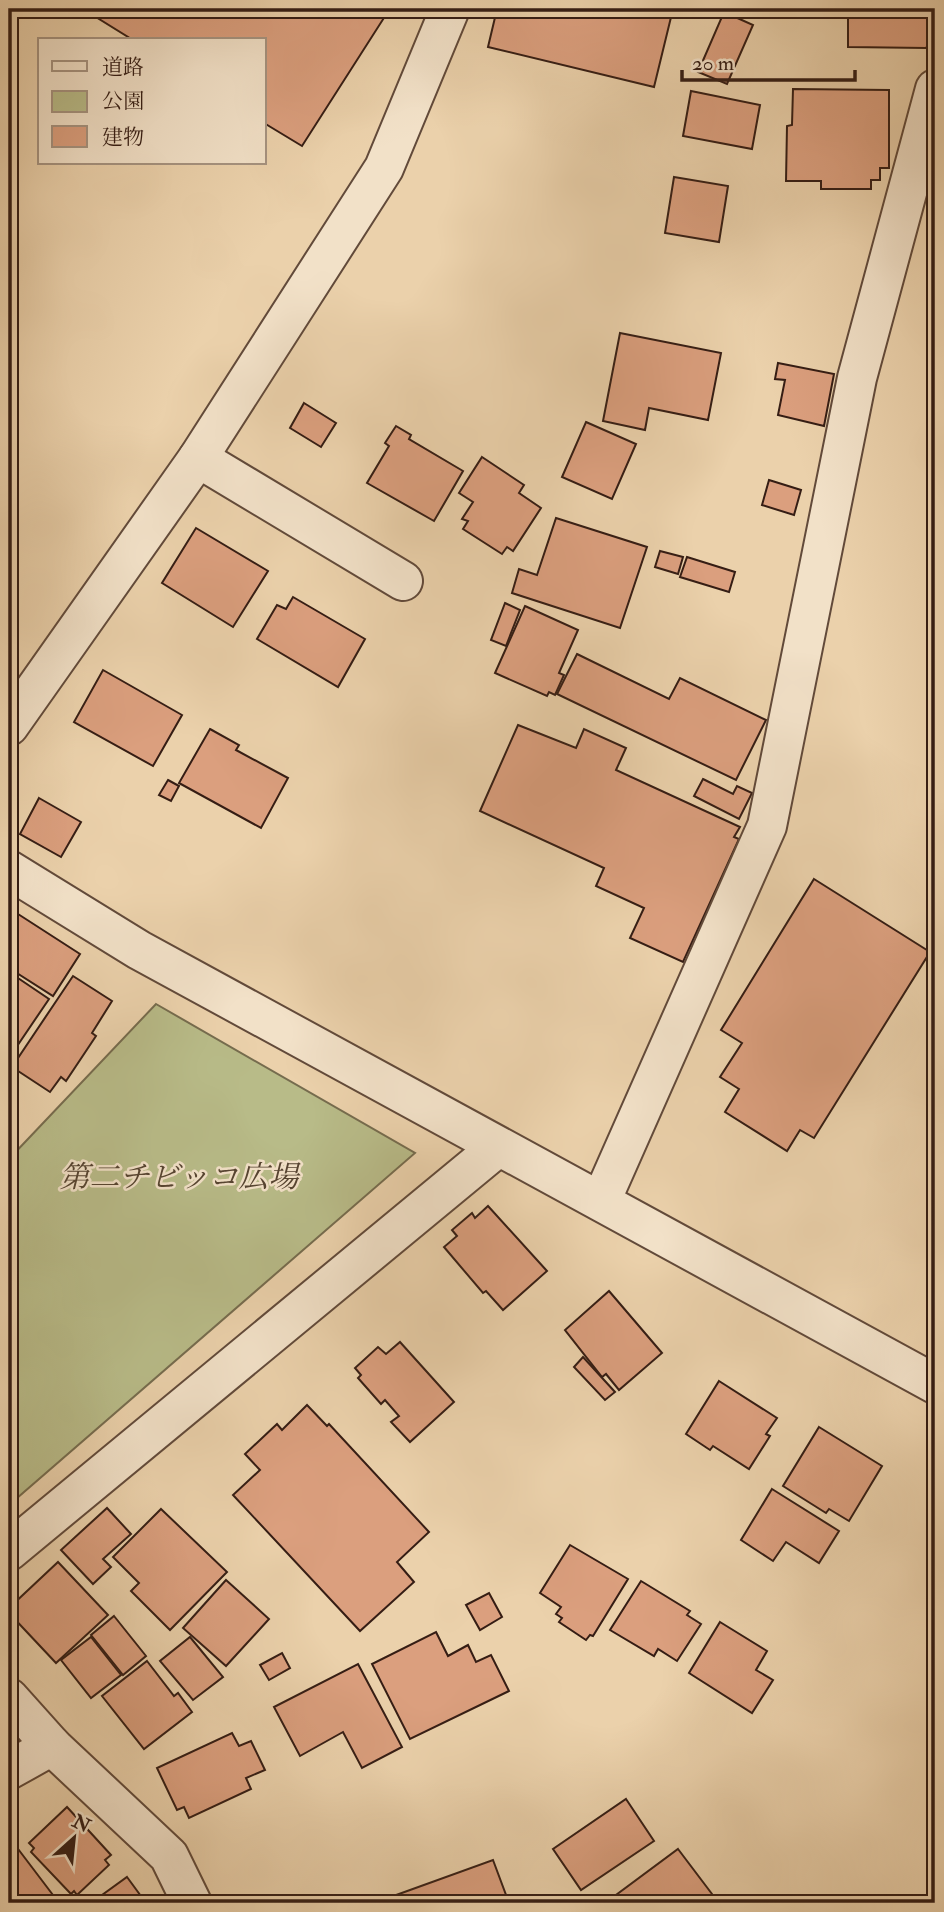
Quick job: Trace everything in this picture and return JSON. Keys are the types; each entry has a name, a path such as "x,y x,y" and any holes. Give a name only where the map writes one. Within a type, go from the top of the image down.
{"street":[{"path":"9,726 198,458 384,167 450,9"},
{"path":"601,1201 768,826 857,378 935,89"},
{"path":"198,458 403,581"},
{"path":"9,870 139,950 935,1384"},
{"path":"9,1551 498,1147"},
{"path":"9,1698 52,1745 169,1856 192,1903"},
{"path":"9,1770 52,1745"}],"green space":[{"name":"第二チビッコ広場","path":"156,1004 415,1153 9,1505 9,1159"}],"building":[{"path":"83,9 389,10 302,146 266,124 266,38 130,38"},
{"path":"497,9 673,9 654,87 488,47"},
{"path":"753,9 846,9 846,15 753,13"},
{"path":"848,9 935,9 935,34 926,48 848,47"},
{"path":"724,12 753,25 727,84 698,72"},
{"path":"793,89 889,90 889,168 880,168 880,180 871,180 871,189 821,189 821,181 786,181 787,126 792,125"},
{"path":"691,91 760,105 752,149 683,136"},
{"path":"674,177 728,186 719,242 665,233"},
{"path":"620,333 721,353 708,420 649,408 645,430 603,421"},
{"path":"778,363 834,374 824,426 778,415 785,380 775,379"},
{"path":"304,403 336,423 321,447 290,428"},
{"path":"586,422 636,444 612,499 562,477"},
{"path":"396,426 411,435 409,439 463,471 434,521 367,483 389,446 385,443"},
{"path":"482,457 524,485 519,493 541,508 513,551 507,547 502,554 463,529 468,521 462,519 473,502 459,493"},
{"path":"769,480 801,490 794,515 762,505"},
{"path":"556,518 647,547 620,628 512,593 519,569 537,575"},
{"path":"196,528 268,571 233,627 162,583"},
{"path":"660,551 683,557 678,574 655,567"},
{"path":"687,557 735,572 729,592 680,577"},
{"path":"293,597 365,639 338,687 257,639 277,605 286,609"},
{"path":"505,603 520,610 506,646 491,640"},
{"path":"525,606 578,630 559,673 564,675 555,695 549,692 547,696 495,673"},
{"path":"577,654 669,699 680,678 766,720 736,780 557,694"},
{"path":"103,670 182,715 153,766 74,722"},
{"path":"518,725 576,748 584,729 626,748 616,770 740,827 734,837 739,839 683,962 630,938 644,908 596,886 604,868 480,811"},
{"path":"210,729 239,745 236,750 288,778 261,828 179,783"},
{"path":"703,779 733,794 737,786 752,793 739,819 694,796"},
{"path":"168,780 179,786 171,801 159,795"},
{"path":"39,798 81,822 61,857 20,834"},
{"path":"814,879 930,952 814,1138 800,1130 787,1151 725,1112 739,1089 720,1077 742,1043 721,1030"},
{"path":"18,914 80,954 53,996 9,968 9,929"},
{"path":"9,972 49,999 9,1058"},
{"path":"73,976 112,1001 92,1033 96,1036 66,1081 61,1077 50,1092 12,1067"},
{"path":"488,1206 547,1271 503,1310 486,1291 483,1293 444,1247 457,1236 452,1230 472,1213 475,1218"},
{"path":"609,1291 662,1353 619,1390 606,1374 602,1377 565,1330"},
{"path":"400,1342 454,1402 410,1442 391,1422 399,1416 385,1400 381,1404 358,1378 361,1375 355,1368 378,1347 386,1354"},
{"path":"583,1357 615,1392 605,1400 574,1367"},
{"path":"719,1381 777,1418 766,1434 770,1436 749,1469 713,1446 710,1450 686,1434"},
{"path":"307,1405 327,1426 329,1424 429,1532 397,1562 414,1582 360,1631 233,1495 260,1470 245,1454 277,1424 282,1430"},
{"path":"819,1427 882,1466 849,1521 829,1509 826,1513 783,1486"},
{"path":"772,1489 839,1531 819,1563 786,1542 773,1561 741,1540"},
{"path":"107,1508 131,1534 103,1559 111,1567 93,1584 61,1550"},
{"path":"161,1509 227,1572 170,1630 131,1591 139,1583 113,1557"},
{"path":"570,1545 628,1579 593,1636 590,1635 586,1640 559,1622 562,1618 556,1614 561,1607 540,1593"},
{"path":"58,1562 108,1615 56,1663 9,1613 9,1608"},
{"path":"226,1580 269,1619 226,1666 183,1628"},
{"path":"641,1581 690,1611 687,1615 701,1624 677,1661 658,1649 654,1656 610,1630"},
{"path":"489,1593 502,1617 480,1630 466,1605"},
{"path":"114,1616 146,1656 123,1675 91,1635"},
{"path":"720,1622 767,1651 756,1670 773,1680 752,1713 689,1673"},
{"path":"436,1632 448,1656 468,1645 476,1662 491,1655 509,1691 410,1739 372,1664"},
{"path":"91,1637 121,1675 91,1698 61,1660"},
{"path":"190,1637 223,1677 193,1700 160,1661"},
{"path":"282,1653 290,1668 269,1680 260,1665"},
{"path":"147,1661 174,1696 178,1693 192,1712 144,1749 102,1696"},
{"path":"358,1664 402,1747 362,1768 343,1732 300,1756 274,1707"},
{"path":"232,1733 239,1746 251,1741 265,1770 246,1778 251,1789 189,1818 184,1807 177,1810 157,1768"},
{"path":"626,1799 654,1841 581,1890 553,1849"},
{"path":"67,1807 111,1855 105,1860 109,1865 77,1895 74,1891 71,1894 31,1852 34,1848 29,1843"},
{"path":"9,1837 56,1899 51,1903 9,1903"},
{"path":"678,1849 712,1894 700,1903 622,1903 616,1895"},
{"path":"493,1860 509,1903 374,1903"},
{"path":"127,1877 146,1903 91,1903"}]}
